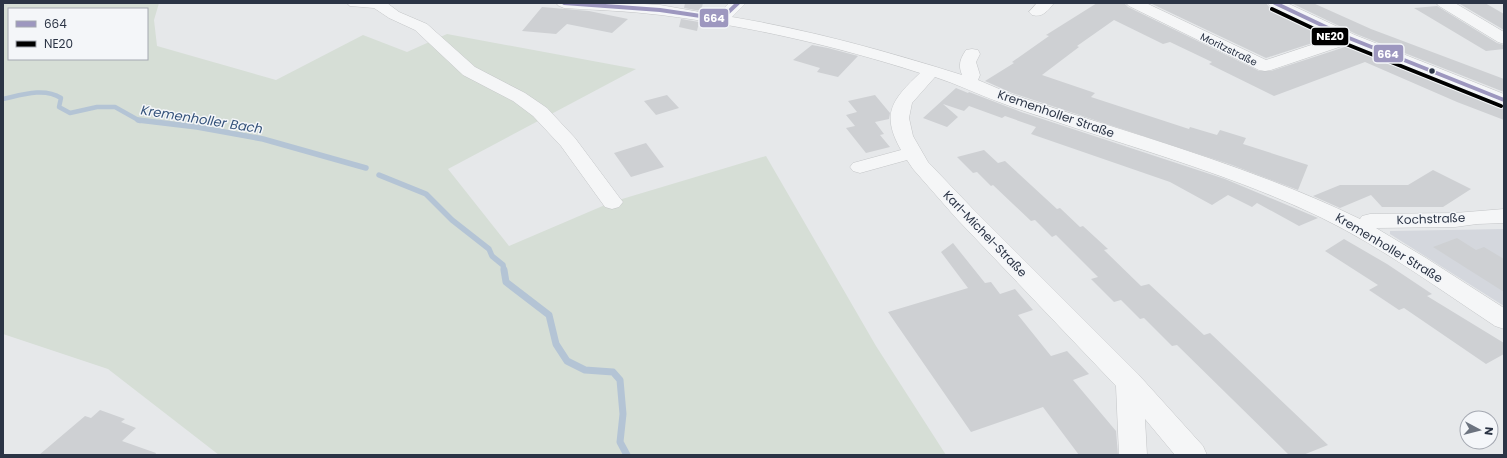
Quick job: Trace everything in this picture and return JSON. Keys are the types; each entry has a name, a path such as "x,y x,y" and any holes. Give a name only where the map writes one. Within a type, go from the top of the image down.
{"street":[{"path":"355,3 377,3 394,15 421,27 469,71 520,98 540,112 568,142 612,202"},
{"name":"Kremenholler Straße","path":"571,3 660,10 721,20 828,41 881,55 968,82 1005,98 1066,120 1093,127 1272,189 1304,202 1363,230 1504,320"},
{"path":"721,20 738,3"},
{"name":"Moritzstraße","path":"1134,3 1265,66 1349,38"},
{"path":"1275,3 1349,38 1504,100"},
{"path":"1444,3 1504,39"},
{"path":"968,82 971,75 967,68 968,60 972,54"},
{"name":"Karl-Michel-Straße","path":"932,72 916,86 903,102 900,118 903,136 920,165 964,213 1128,382 1193,455"},
{"path":"860,167 912,153"},
{"name":"Kochstraße","path":"1363,230 1370,221 1455,220 1477,217 1504,216"},
{"path":"1128,382 1133,455"}],"shaded area":[{"path":"3,3 159,3 154,20 157,46 276,80 363,35 407,52 447,34 636,69 448,169 509,246 612,202 766,156 876,346 946,455 219,455 108,369 3,334"},
{"path":"1504,229 1504,306 1390,234 1390,231"}],"building":[{"path":"685,3 703,3 701,11 684,8"},
{"path":"1097,3 1124,3 1128,7 1259,71 1271,71 1348,46 1504,106 1504,120 1457,102 1365,62 1274,96 1209,64 1212,62 1170,42 1163,44 1114,20 1077,46 1079,47 1042,75 1095,93 1091,97 1189,129 1190,127 1217,135 1220,130 1246,138 1243,144 1308,165 1298,190 1232,165 1012,93 985,81 1014,63 1012,62 1049,36 1046,35"},
{"path":"1150,3 1266,3 1269,7 1331,37 1266,58"},
{"path":"1291,3 1313,3 1371,29 1504,79 1504,92 1356,34"},
{"path":"1485,3 1504,14 1504,30 1460,4"},
{"path":"1437,6 1497,43 1504,45 1504,49 1486,51 1414,8"},
{"path":"542,7 589,11 628,19 612,33 567,24 556,34 522,31"},
{"path":"681,19 699,22 697,31 679,27"},
{"path":"812,45 858,56 838,77 817,72 820,68 793,60"},
{"path":"956,88 1021,112 1225,179 1318,218 1299,226 1257,203 1252,207 1228,195 1212,205 1170,182 1031,134 1036,127 1005,116 1002,118 969,106 964,111 943,104 958,117 947,127 923,118"},
{"path":"667,95 679,108 656,115 644,101"},
{"path":"875,95 890,113 889,119 875,122 884,134 880,135 890,147 866,153 846,128 855,126 846,115 857,112 848,101"},
{"path":"646,143 664,167 631,177 614,153"},
{"path":"984,150 998,163 1005,161 1057,209 1060,208 1080,227 1083,226 1108,249 1104,250 1141,286 1149,284 1204,335 1210,333 1328,445 1303,455 1289,455 1177,345 1172,346 1144,318 1140,319 1121,300 1114,302 1091,279 1098,277 1056,235 1052,237 1035,220 1031,221 993,185 991,186 977,172 973,173 957,157"},
{"path":"1433,170 1471,189 1443,207 1382,207 1371,195 1340,208 1313,196 1340,185 1408,185"},
{"path":"1457,238 1476,250 1484,247 1504,259 1504,292 1433,247"},
{"path":"1344,239 1387,264 1432,294 1427,296 1504,343 1504,354 1486,364 1404,308 1399,310 1369,290 1378,285 1325,251"},
{"path":"953,243 985,283 991,282 1000,294 1015,289 1033,310 1018,315 1051,356 1067,351 1089,374 1073,380 1116,431 1118,455 1079,455 1043,407 971,432 888,312 968,288 941,252"},
{"path":"100,410 125,419 121,422 136,428 122,441 156,453 155,455 39,455 85,416 91,418"}],"waterway":[{"name":"Kremenholler Bach","path":"3,99 32,93 47,93 61,98 59,107 70,113 97,107 115,107 138,120"},
{"name":"Kremenholler Bach","path":"138,120 197,127 263,139 366,168"},
{"name":"Kremenholler Bach","path":"379,175 426,194 452,220 489,249 492,256 503,265 504,271"},
{"name":"Kremenholler Bach","path":"504,270 506,282 549,315 556,344 567,361 585,370 613,372 620,380 623,414 620,442 627,455"}],"transit line":[{"name":"664","path":"564,3 660,10 721,19 738,3"},
{"name":"664","path":"1275,3 1349,38 1504,100"},
{"name":"NE20","path":"1272,9 1346,44 1501,106"}]}
